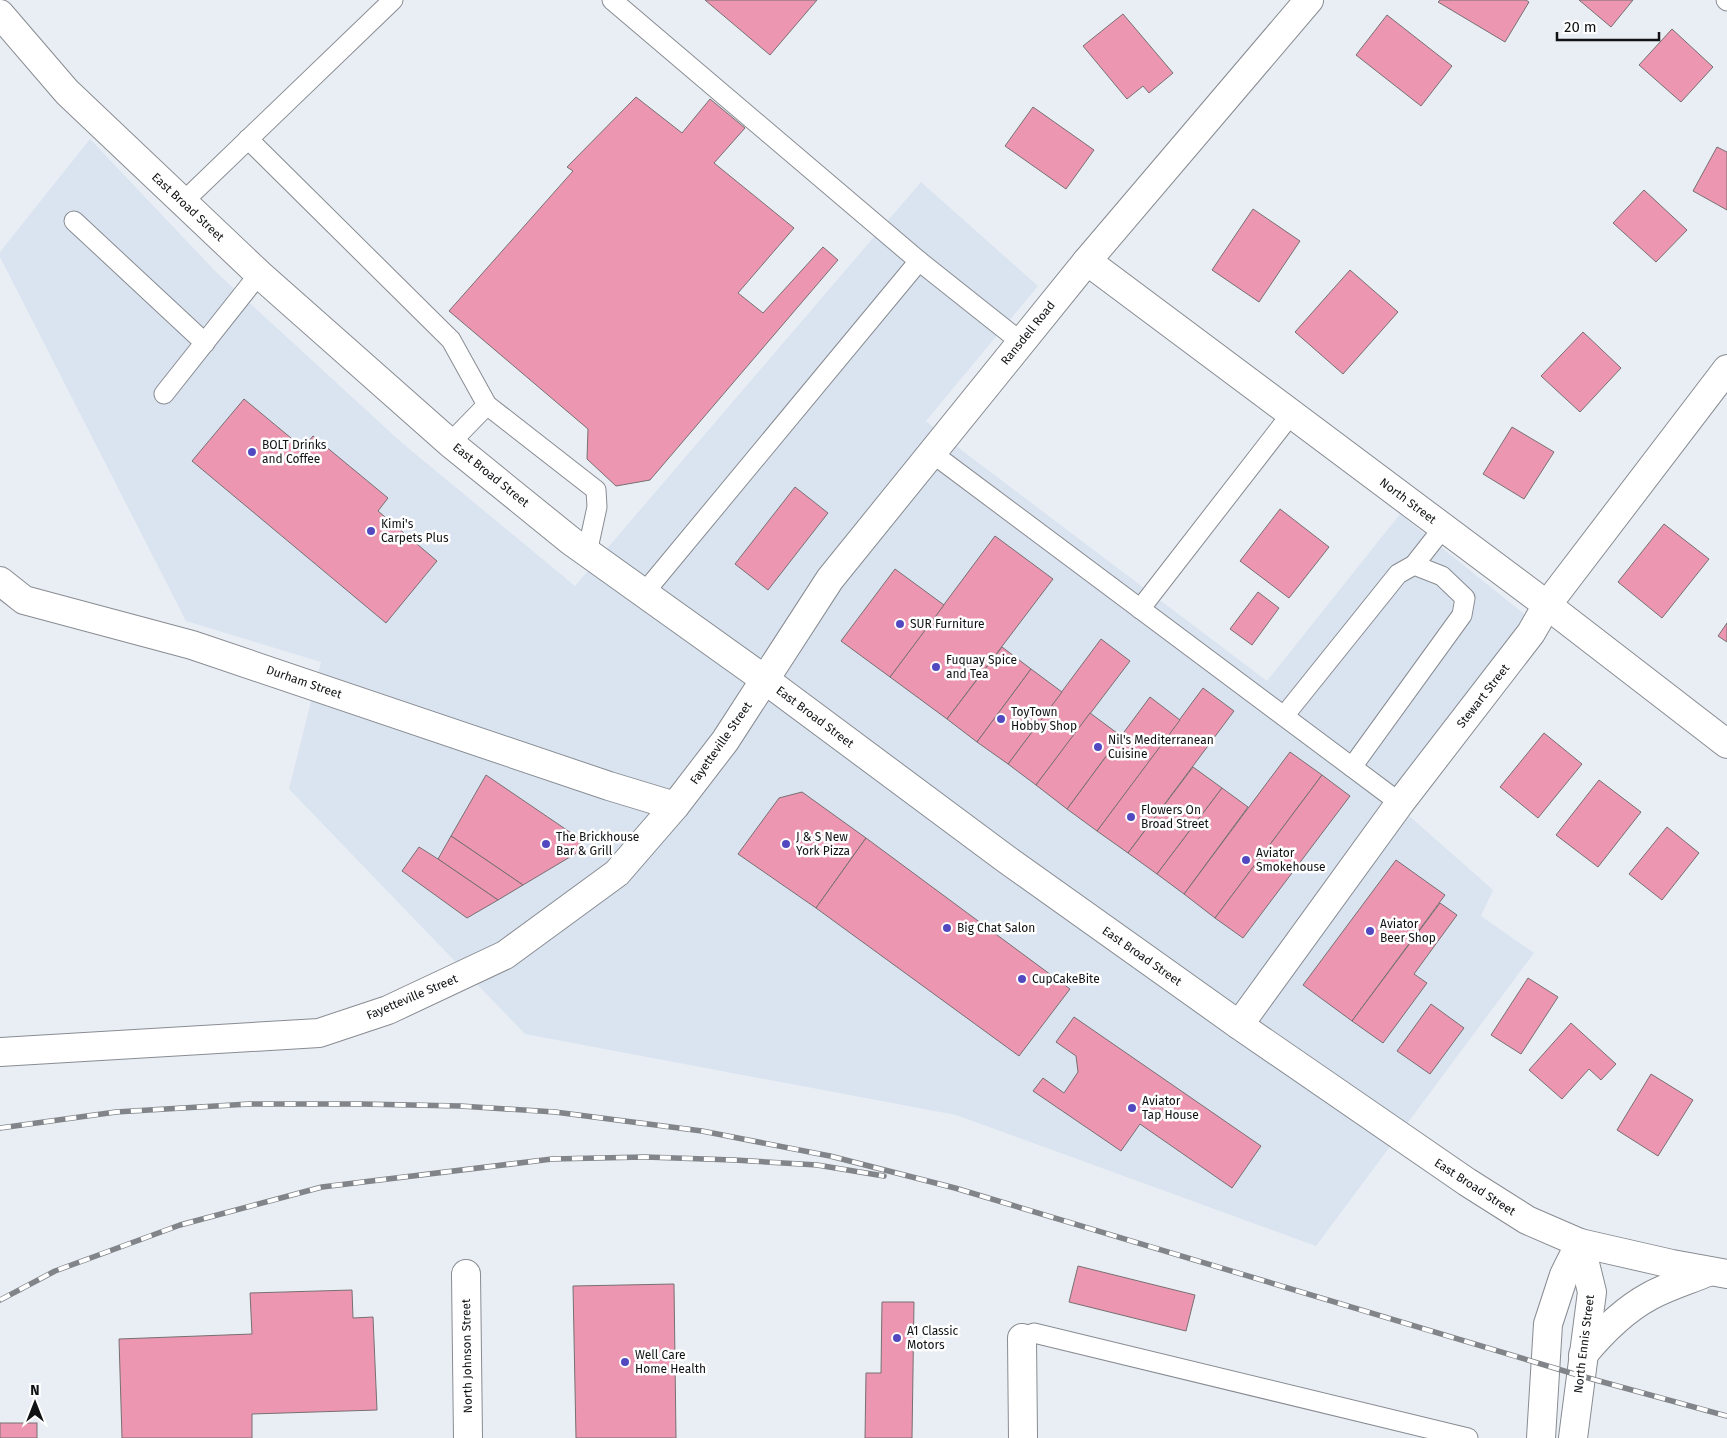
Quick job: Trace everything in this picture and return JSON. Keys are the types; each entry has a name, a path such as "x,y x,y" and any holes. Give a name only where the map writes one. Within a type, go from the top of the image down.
{"street":[{"name":"Ransdell Road","path":"764,679 830,579 1087,261 1308,0"},
{"name":"East Broad Street","path":"0,14 67,92 259,274 450,443 588,553 764,679 1006,859 1467,1182 1527,1220 1580,1243 1717,1273"},
{"name":"North Street","path":"1087,261 1547,605 1727,744"},
{"name":"Stewart Street","path":"1239,1024 1400,803 1531,633 1547,605 1727,369"},
{"name":"Durham Street","path":"0,581 12,602 192,645 609,786 676,806"},
{"name":"Fayetteville Street","path":"0,1052 319,1032 388,1010 506,955 617,873 676,806 724,741 764,679"},
{"name":"North Ennis Street","path":"1573,1438 1592,1292 1580,1243"},
{"path":"1541,1438 1548,1324 1564,1275 1580,1243"},
{"path":"1583,1355 1597,1338 1625,1312 1651,1295 1717,1273"},
{"name":"North Johnson Street","path":"466,1274 468,1438"},
{"path":"1022,1338 1023,1438"}],"lane":[{"path":"183,202 394,0"},
{"path":"612,0 919,261 1021,342"},
{"path":"248,139 451,340 487,405 596,490 597,507 588,553"},
{"path":"74,221 205,343"},
{"path":"644,593 919,261"},
{"path":"164,394 259,274"},
{"path":"450,443 487,405"},
{"path":"1140,609 1292,413"},
{"path":"932,453 1400,803"},
{"path":"1284,716 1398,574 1414,565 1443,528"},
{"path":"1352,766 1462,615 1465,598 1442,576 1414,565"},
{"path":"1022,1338 1034,1333 1468,1438"}],"shaded area":[{"path":"90,139 216,272 402,443 575,586 921,182 1038,286 926,421 964,452 1267,681 1400,514 1528,617 1390,799 1493,890 1481,916 1534,953 1316,1246 956,1115 525,1034 289,789 321,662 186,621 0,257 0,252"}],"building":[{"path":"705,0 817,0 770,55"},
{"path":"1440,0 1526,0 1529,2 1505,42 1438,2"},
{"path":"1579,0 1633,0 1611,27"},
{"path":"1123,14 1173,73 1149,93 1143,86 1127,99 1083,46"},
{"path":"1387,15 1452,66 1421,106 1356,55"},
{"path":"1672,29 1713,67 1681,102 1639,65"},
{"path":"636,97 682,133 710,99 745,128 714,163 794,228 738,293 763,313 823,247 838,260 650,480 616,486 587,459 588,429 449,311 573,171 567,167"},
{"path":"1033,107 1094,150 1066,189 1005,146"},
{"path":"1717,147 1727,152 1727,210 1693,191"},
{"path":"1644,190 1687,230 1656,262 1613,223"},
{"path":"1253,209 1300,241 1259,302 1212,270"},
{"path":"1350,270 1398,312 1343,374 1295,332"},
{"path":"1583,332 1621,368 1580,412 1541,376"},
{"path":"244,399 303,448 313,436 388,498 378,511 437,561 386,623 192,461"},
{"path":"1512,427 1554,452 1524,499 1483,474"},
{"path":"795,487 828,513 768,590 735,564"},
{"path":"1280,509 1329,547 1289,598 1240,561"},
{"path":"1664,524 1709,559 1662,618 1618,582"},
{"path":"995,536 1053,579 947,719 890,677"},
{"path":"895,569 944,605 890,677 841,641"},
{"path":"1258,592 1279,608 1252,645 1230,629"},
{"path":"1727,623 1727,642 1718,636"},
{"path":"1101,639 1130,661 1036,785 1008,764"},
{"path":"1002,647 1031,669 977,742 947,719"},
{"path":"1031,669 1062,692 1008,764 977,742"},
{"path":"1203,688 1234,711 1128,853 1097,831"},
{"path":"1150,697 1180,720 1097,831 1067,809"},
{"path":"1090,713 1121,736 1067,809 1036,785"},
{"path":"1544,733 1582,764 1538,818 1500,787"},
{"path":"1290,752 1322,775 1215,918 1184,894"},
{"path":"1193,767 1222,788 1157,874 1128,853"},
{"path":"486,775 580,839 580,851 523,885 451,836"},
{"path":"1322,775 1350,796 1243,938 1215,918"},
{"path":"1599,780 1641,812 1598,867 1556,835"},
{"path":"1222,788 1248,807 1184,894 1157,874"},
{"path":"802,792 866,838 816,908 738,854 779,798"},
{"path":"1667,827 1699,853 1662,900 1629,874"},
{"path":"451,836 523,885 498,900 438,859"},
{"path":"866,838 1070,989 1019,1056 816,908"},
{"path":"419,847 498,900 467,918 402,871"},
{"path":"1396,860 1445,895 1352,1021 1303,985"},
{"path":"1440,903 1457,915 1414,974 1427,983 1383,1043 1352,1021"},
{"path":"1528,978 1558,997 1521,1054 1491,1035"},
{"path":"1431,1004 1464,1028 1430,1074 1397,1051"},
{"name":"Aviator Tap House","path":"1074,1017 1261,1146 1232,1188 1140,1124 1121,1151 1033,1091 1043,1078 1064,1093 1078,1072 1076,1056 1056,1042"},
{"path":"1571,1023 1616,1064 1601,1080 1589,1069 1562,1099 1529,1070"},
{"path":"1651,1074 1693,1100 1658,1156 1617,1130"},
{"path":"1078,1266 1195,1295 1186,1331 1069,1302"},
{"name":"Well Care Home Health","path":"674,1284 676,1438 576,1438 573,1286"},
{"path":"352,1290 353,1318 373,1317 377,1410 252,1414 252,1438 122,1438 119,1339 252,1334 250,1293"},
{"name":"A1 Classic Motors","path":"882,1302 914,1302 912,1438 865,1438 866,1373 881,1373"},
{"path":"0,1423 37,1423 37,1438 0,1438"}],"railway":[{"path":"0,1128 116,1112 249,1104 362,1104 460,1106 555,1112 702,1131 830,1156 955,1188 1581,1376 1727,1416"},
{"path":"0,1300 55,1271 180,1225 322,1187 552,1159 645,1157 817,1165 884,1176"}],"place":[{"name":"BOLT Drinks and Coffee","path":"252,452"},
{"name":"Kimi's Carpets Plus","path":"371,531"},
{"name":"SUR Furniture","path":"900,624"},
{"name":"Fuquay Spice and Tea","path":"936,667"},
{"name":"ToyTown Hobby Shop","path":"1001,719"},
{"name":"Nil's Mediterranean Cuisine","path":"1098,747"},
{"name":"Flowers On Broad Street","path":"1131,817"},
{"name":"The Brickhouse Bar & Grill","path":"546,844"},
{"name":"J & S New York Pizza","path":"786,844"},
{"name":"Aviator Smokehouse","path":"1246,860"},
{"name":"Big Chat Salon","path":"947,928"},
{"name":"Aviator Beer Shop","path":"1370,931"},
{"name":"CupCakeBite","path":"1022,979"},
{"name":"Aviator Tap House","path":"1132,1108"},
{"name":"A1 Classic Motors","path":"897,1338"},
{"name":"Well Care Home Health","path":"625,1362"}]}
